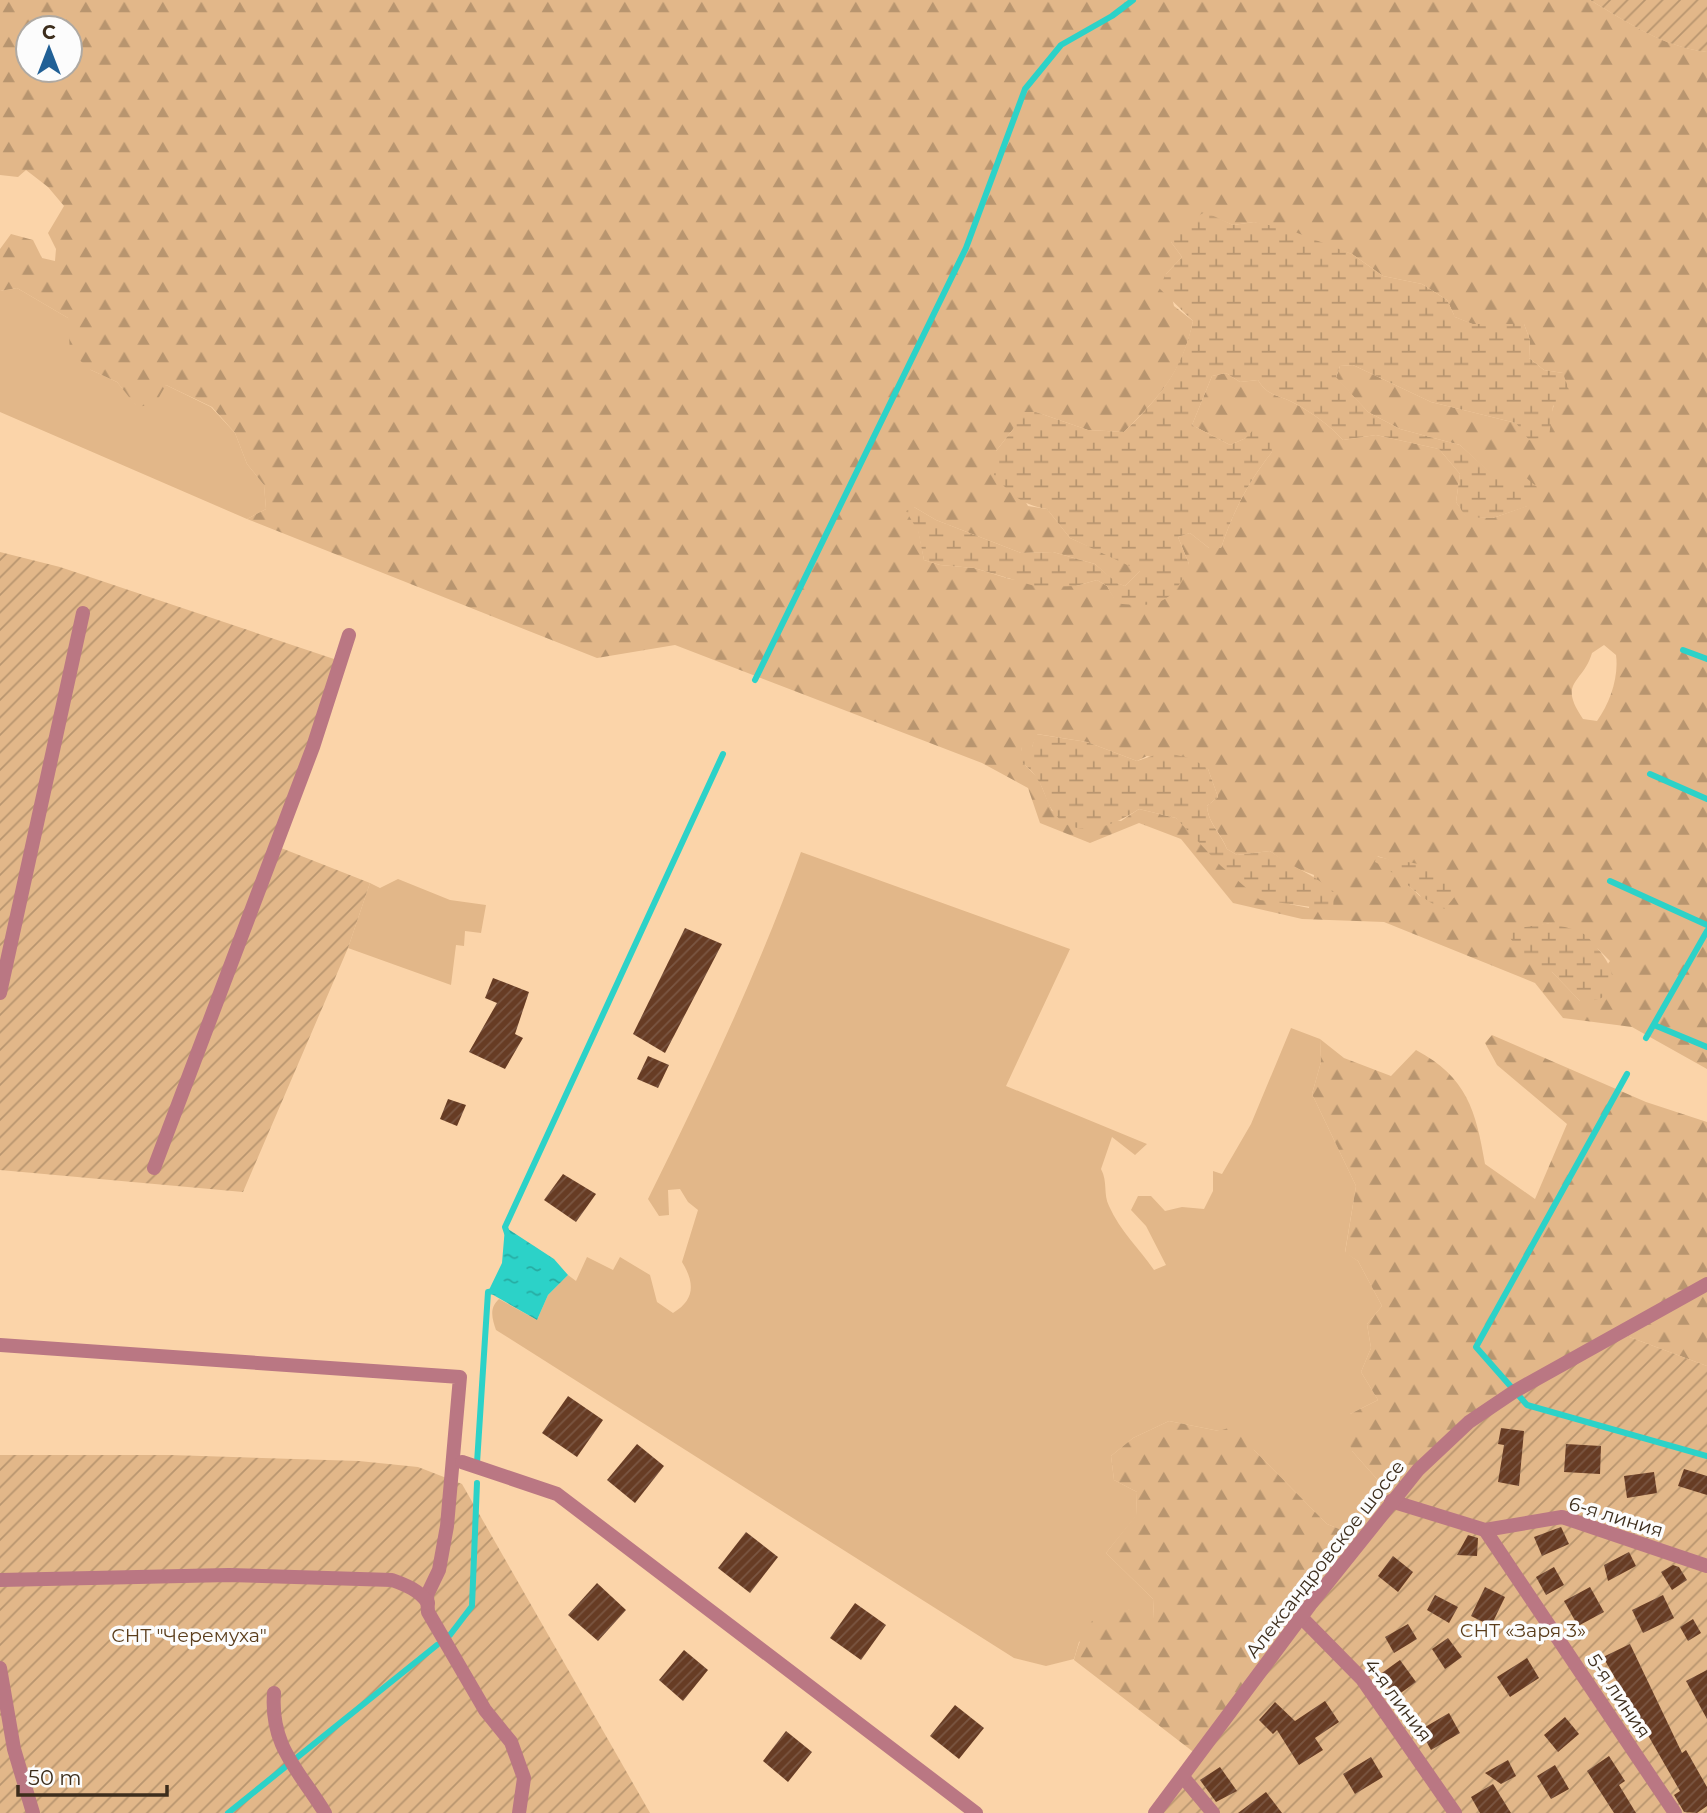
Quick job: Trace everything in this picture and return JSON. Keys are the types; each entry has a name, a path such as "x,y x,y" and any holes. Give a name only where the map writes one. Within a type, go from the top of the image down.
{"street":[{"path":"0,993 83,613"},
{"path":"154,1168 313,747 349,635"},
{"name":"Александровское шоссе","path":"1155,1813 1301,1617 1418,1470 1470,1421 1523,1386 1707,1284"},
{"path":"0,1345 460,1377 447,1526 439,1570 427,1595 428,1603 435,1625 485,1710 511,1742 524,1778 519,1813"},
{"path":"462,1462 557,1494 976,1813"},
{"name":"6-я линия","path":"1391,1501 1485,1530 1562,1517 1707,1566"},
{"name":"5-я линия","path":"1485,1530 1675,1813"},
{"path":"0,1580 229,1575 392,1580 423,1595 428,1603"},
{"name":"4-я линия","path":"1301,1617 1362,1679 1455,1813"},
{"path":"0,1668 14,1749 33,1813"},
{"path":"275,1693 273,1717 278,1740 325,1813"},
{"path":"1182,1777 1213,1813"}],"green space":[{"path":"0,0 1590,0 1661,39 1707,52 1707,1069 1632,1027 1563,1018 1535,983 1384,922 1302,919 1233,903 1181,839 1139,823 1090,843 1040,823 1028,788 982,763 675,645 597,658 247,519 266,509 264,485 247,464 235,433 212,407 166,385 155,404 137,407 117,382 91,370 70,352 68,318 17,288 0,291 0,249 11,234 33,240 42,258 55,261 56,249 48,233 64,206 48,187 26,170 18,177 0,175","holes":["1204,213 1233,225 1254,222 1352,254 1383,276 1422,284 1447,300 1455,317 1472,324 1524,324 1530,340 1529,358 1544,370 1563,373 1551,415 1516,423 1431,402 1353,365 1340,366 1336,378 1368,412 1400,429 1460,445 1494,477 1507,476 1527,506 1493,518 1466,516 1456,502 1460,474 1439,449 1376,435 1343,440 1314,415 1269,392 1258,380 1240,382 1226,373 1212,376 1192,425 1230,445 1246,438 1272,452 1242,498 1221,548 1209,548 1190,533 1178,537 1189,564 1117,603 1107,586 1097,580 1076,586 1010,579 974,568 940,565 924,560 914,507 936,520 1021,553 1053,552 1095,564 1116,583 1125,586 1141,570 1070,538 1047,509 1028,506 996,451 1014,428 1036,412 1088,430 1124,432 1159,395 1183,355 1193,321 1174,306 1166,274 1182,257 1171,242","1604,645 1616,655 1612,690 1597,721 1583,719 1572,697 1574,683 1592,653","1037,734 1087,742 1137,761 1147,756 1208,769 1218,797 1207,806 1208,812 1227,849 1237,855 1270,851 1290,866 1314,875 1309,908 1289,904 1176,818 1139,809 1121,821 1052,811 1038,778 1020,760 1022,747 1032,747","1377,856 1399,863 1421,897","1550,923 1598,949 1610,961 1580,1001 1552,972 1533,927"]},
{"path":"1590,0 1707,0 1707,52 1660,39"},
{"path":"1205,212 1233,225 1254,222 1287,229 1352,254 1383,276 1422,284 1447,300 1455,317 1473,324 1524,324 1530,340 1529,358 1544,370 1563,373 1570,393 1553,406 1549,437 1529,440 1516,423 1431,402 1353,365 1340,366 1336,377 1368,412 1400,429 1460,445 1494,476 1524,476 1537,487 1528,506 1493,518 1466,517 1456,502 1460,474 1439,449 1376,435 1343,440 1314,415 1269,392 1258,380 1240,382 1226,373 1212,376 1192,425 1230,445 1246,438 1254,429 1270,437 1272,452 1242,498 1221,548 1209,548 1190,533 1178,537 1189,564 1177,588 1162,601 1142,605 1116,603 1107,586 1097,580 1076,586 1038,587 974,568 940,565 924,560 918,531 906,511 914,507 936,520 1021,553 1053,552 1095,564 1117,583 1125,586 1140,571 1070,538 1047,509 1030,505 1011,493 994,475 996,451 1014,428 1021,412 1036,412 1088,430 1124,432 1148,407 1176,369 1193,321 1159,288 1166,274 1182,257 1171,242 1173,230"},
{"path":"17,288 68,318 91,370 117,382 137,406 166,385 211,407 235,433 247,464 264,485 266,509 247,519 0,412 0,291"},
{"path":"0,552 60,567 340,661 276,846 370,883 348,948 243,1192 0,1170"},
{"path":"1036,734 1087,742 1137,761 1164,752 1193,759 1208,769 1218,797 1207,806 1208,812 1227,849 1237,855 1270,851 1334,892 1333,910 1260,900 1220,865 1176,818 1139,809 1117,821 1094,828 1071,826 1052,810 1036,777 1019,760 1022,747 1032,747"},
{"path":"801,852 1070,949 1006,1086 1147,1144 1135,1155 1112,1137 1101,1169 1107,1201 1113,1215 1154,1270 1166,1265 1146,1226 1131,1210 1138,1196 1151,1196 1165,1211 1182,1207 1204,1209 1213,1191 1213,1171 1222,1174 1251,1124 1291,1028 1320,1039 1321,1062 1312,1094 1356,1186 1345,1252 1358,1261 1382,1306 1367,1324 1371,1348 1361,1372 1378,1400 1350,1414 1352,1451 1392,1496 1359,1537 1327,1524 1254,1450 1219,1431 1169,1421 1133,1438 1111,1456 1114,1480 1137,1492 1136,1516 1106,1553 1153,1599 1154,1619 1127,1609 1079,1642 1074,1659 1046,1666 1014,1658 496,1330 493,1310 499,1299 537,1320 548,1295 568,1275 576,1281 587,1257 613,1270 620,1257 650,1275 657,1302 673,1313 686,1302 691,1284 682,1262 698,1210 688,1202 680,1189 668,1190 669,1215 659,1216 648,1199 730,1027"},
{"path":"1376,856 1433,869 1450,883 1456,895 1445,909 1435,905 1375,862"},
{"path":"398,879 450,900 486,905 481,933 465,931 464,946 456,945 451,985 348,948 370,883 380,888"},
{"path":"1550,923 1584,934 1605,958 1610,967 1612,985 1603,997 1580,1001 1552,972 1523,956 1508,935 1514,929"},
{"path":"1492,1035 1646,1102 1707,1122 1707,1366 1616,1332 1392,1496 1352,1451 1343,1425 1350,1414 1378,1400 1361,1372 1371,1348 1367,1324 1382,1306 1358,1261 1345,1253 1356,1186 1312,1094 1321,1062 1320,1039 1344,1058 1391,1076 1416,1050 1433,1060 1458,1084 1466,1097 1478,1128 1485,1164 1535,1199 1567,1124 1497,1065 1485,1043"},
{"name":"СНТ «Заря 3»","path":"1616,1332 1707,1366 1707,1813 1155,1813 1328,1581 1469,1422"},
{"path":"1169,1421 1219,1431 1247,1422 1254,1450 1327,1524 1359,1537 1196,1754 1074,1660 1085,1630 1098,1615 1116,1608 1154,1618 1153,1599 1106,1553 1136,1515 1137,1492 1114,1480 1111,1456 1133,1438"},
{"name":"СНТ \"Черемуха\"","path":"0,1455 171,1455 359,1461 418,1467 462,1484 650,1813 0,1813"}],"water":[{"path":"505,1227 554,1259 568,1275 548,1295 537,1320 488,1292 502,1263"}],"building":[{"path":"685,928 722,944 665,1053 633,1034"},
{"path":"493,978 529,992 515,1034 523,1038 505,1069 469,1052 497,1003 485,998"},
{"path":"648,1056 669,1065 658,1088 637,1079"},
{"path":"448,1099 466,1105 457,1126 440,1119"},
{"path":"563,1174 596,1194 576,1222 544,1200"},
{"path":"568,1396 603,1420 577,1457 542,1433"},
{"path":"1501,1428 1524,1431 1519,1486 1498,1482 1504,1445 1498,1444"},
{"path":"637,1444 664,1466 635,1503 607,1480"},
{"path":"1566,1444 1601,1446 1600,1474 1564,1472"},
{"path":"1684,1469 1707,1476 1707,1495 1678,1486"},
{"path":"1654,1472 1657,1493 1627,1498 1624,1476"},
{"path":"1561,1527 1569,1544 1542,1556 1534,1537"},
{"path":"746,1532 778,1557 750,1593 718,1568"},
{"path":"1468,1535 1478,1538 1477,1556 1457,1555"},
{"path":"1629,1552 1636,1566 1608,1581 1604,1565"},
{"path":"1393,1556 1413,1572 1398,1592 1378,1576"},
{"path":"1673,1565 1679,1567 1687,1580 1672,1590 1661,1572"},
{"path":"1554,1567 1564,1585 1546,1595 1536,1577"},
{"path":"597,1583 626,1610 598,1641 568,1615"},
{"path":"1485,1587 1505,1597 1491,1626 1471,1616"},
{"path":"1590,1587 1604,1612 1578,1626 1564,1601"},
{"path":"1435,1595 1458,1607 1449,1623 1427,1610"},
{"path":"1663,1595 1674,1618 1643,1633 1632,1610"},
{"path":"855,1603 886,1625 861,1660 830,1638"},
{"path":"1693,1619 1701,1633 1688,1641 1680,1627"},
{"path":"1408,1624 1417,1639 1394,1653 1385,1637"},
{"path":"1448,1638 1462,1657 1445,1669 1432,1649"},
{"path":"1630,1644 1682,1753 1686,1750 1707,1787 1707,1806 1697,1813 1684,1812 1674,1795 1680,1791 1603,1657"},
{"path":"684,1650 708,1670 683,1701 659,1680"},
{"path":"1527,1658 1539,1678 1510,1697 1497,1677"},
{"path":"1400,1660 1416,1682 1395,1697 1379,1675"},
{"path":"1707,1670 1707,1719 1686,1681"},
{"path":"1325,1701 1339,1722 1315,1738 1323,1750 1299,1765 1277,1730 1273,1734 1259,1720 1275,1702 1295,1721"},
{"path":"955,1705 984,1728 959,1759 930,1736"},
{"path":"1449,1713 1460,1733 1431,1750 1420,1730"},
{"path":"1565,1717 1579,1734 1558,1752 1544,1735"},
{"path":"786,1731 812,1752 788,1782 763,1761"},
{"path":"1609,1756 1625,1781 1619,1785 1636,1813 1614,1813 1587,1771"},
{"path":"1371,1757 1383,1777 1355,1794 1343,1774"},
{"path":"1508,1760 1516,1776 1501,1784 1485,1773"},
{"path":"1555,1765 1569,1789 1551,1799 1537,1776"},
{"path":"1220,1767 1237,1791 1216,1802 1200,1780"},
{"path":"1493,1784 1511,1813 1480,1813 1471,1797"},
{"path":"1266,1792 1282,1813 1238,1813"}],"waterway":[{"path":"755,680 966,248 1025,89 1061,45 1112,16 1133,0"},
{"path":"1683,650 1707,659"},
{"path":"507,1233 505,1227 723,754"},
{"path":"1650,774 1707,799"},
{"path":"1610,881 1707,925"},
{"path":"1646,1038 1707,931"},
{"path":"1654,1025 1707,1047"},
{"path":"1627,1074 1476,1347 1527,1405 1707,1456"},
{"path":"477,1463 488,1292 495,1291"},
{"path":"450,1635 472,1606 477,1483"},
{"path":"228,1813 437,1645"}]}
